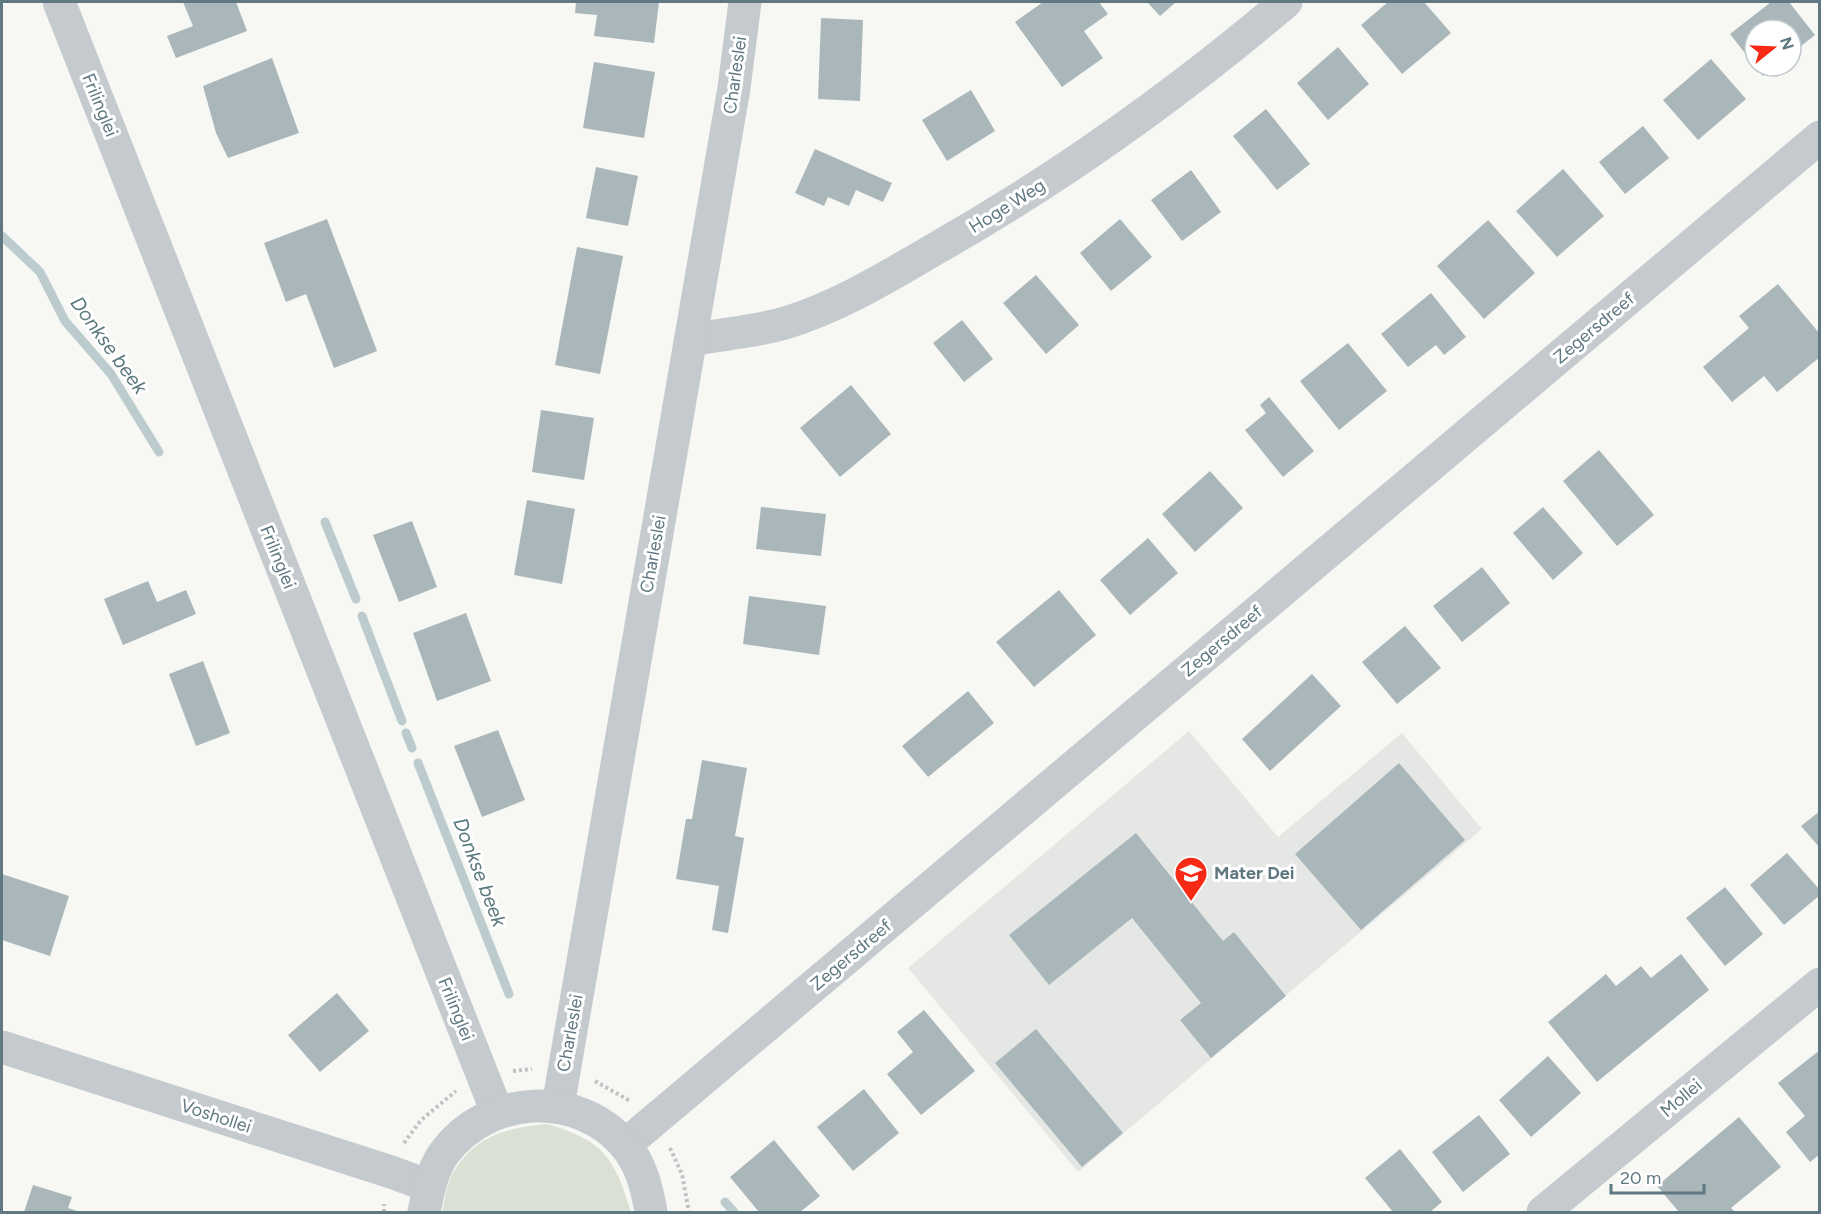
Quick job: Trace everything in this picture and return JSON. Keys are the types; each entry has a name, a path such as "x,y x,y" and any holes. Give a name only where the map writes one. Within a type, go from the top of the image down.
{"street":[{"name":"Frilinglei","path":"59,2 497,1112"},
{"name":"Charleslei","path":"558,1106 734,88 745,2"},
{"name":"Hoge Weg","path":"691,340 783,324 832,305 884,279 980,224 1117,135 1213,64 1286,2"},
{"name":"Zegersdreef","path":"625,1145 1820,138"},
{"name":"Mollei","path":"1543,1212 1820,984"},
{"name":"Voshollei","path":"2,1047 391,1172 427,1199"},
{"path":"427,1199 444,1153 467,1129 497,1112 527,1105 558,1106 595,1120 625,1145 646,1181 651,1212"}],"path":[{"path":"483,1077 521,1069 564,1071"}],"shaded area":[{"name":"Mater Dei","path":"1189,731 1278,837 1402,733 1482,829 1078,1172 908,968"},
{"path":"547,1124 582,1137 604,1154 619,1178 631,1212 442,1212 451,1177 469,1152 480,1143 504,1132"}],"building":[{"path":"183,2 236,2 247,31 176,58 167,36 193,26"},
{"path":"576,2 659,2 654,43 594,36 597,15 575,13"},
{"path":"1043,2 1099,2 1108,14 1084,31 1103,58 1062,87 1015,22"},
{"path":"1147,2 1176,2 1160,16"},
{"path":"1388,2 1424,2 1451,33 1402,74 1361,25"},
{"path":"1771,2 1789,2 1802,18 1750,18"},
{"path":"821,18 863,20 860,101 818,99"},
{"path":"1803,20 1815,35 1803,44"},
{"path":"1743,24 1743,51 1730,34"},
{"path":"1338,47 1369,84 1328,120 1297,83"},
{"path":"272,58 299,133 228,158 216,133 203,86"},
{"path":"1711,59 1746,99 1698,140 1663,100"},
{"path":"594,62 655,72 644,138 583,128"},
{"path":"971,90 995,131 947,161 922,120"},
{"path":"1266,109 1310,164 1277,190 1233,136"},
{"path":"1643,126 1669,158 1625,194 1599,162"},
{"path":"815,149 892,183 883,202 856,190 849,206 828,197 824,206 795,193"},
{"path":"596,167 638,176 628,226 586,218"},
{"path":"1563,169 1604,216 1557,257 1516,211"},
{"path":"1191,170 1221,212 1182,241 1151,200"},
{"path":"327,219 377,351 334,368 306,294 286,302 264,243"},
{"path":"1120,219 1152,257 1111,291 1080,253"},
{"path":"1488,220 1535,273 1484,319 1437,266"},
{"path":"577,247 623,256 600,374 555,365"},
{"path":"1036,275 1079,325 1046,354 1003,303"},
{"path":"1778,284 1820,334 1820,357 1777,392 1764,376 1732,402 1703,367 1749,328 1739,316"},
{"path":"1431,293 1466,337 1444,355 1436,345 1408,367 1381,334"},
{"path":"962,320 993,359 964,382 933,343"},
{"path":"1348,343 1387,391 1339,430 1300,381"},
{"path":"851,385 891,434 840,477 800,428"},
{"path":"1269,397 1314,451 1283,477 1245,430 1266,413 1260,405"},
{"path":"541,410 594,418 584,480 532,472"},
{"path":"1599,450 1654,515 1617,546 1563,481"},
{"path":"1210,471 1243,508 1195,552 1162,514"},
{"path":"527,500 575,509 562,584 514,575"},
{"path":"761,507 826,514 821,556 756,549"},
{"path":"1543,507 1583,553 1553,580 1513,533"},
{"path":"412,521 437,587 399,602 373,535"},
{"path":"1148,538 1178,573 1130,615 1100,580"},
{"path":"1482,567 1510,603 1462,642 1433,606"},
{"path":"148,581 157,602 186,590 196,614 123,645 104,599"},
{"path":"1059,590 1096,635 1034,687 996,642"},
{"path":"749,596 826,606 819,655 743,644"},
{"path":"466,613 491,681 437,701 413,633"},
{"path":"1405,626 1441,668 1397,704 1362,662"},
{"path":"203,661 230,733 196,746 169,674"},
{"path":"1312,674 1341,706 1270,771 1242,739"},
{"path":"968,691 994,723 928,777 902,746"},
{"path":"498,730 525,800 482,817 454,746"},
{"path":"702,760 747,768 735,836 744,838 728,933 712,930 719,886 676,879 686,819 692,819"},
{"path":"1399,763 1465,840 1361,930 1295,854"},
{"path":"1820,811 1820,848 1801,826"},
{"path":"1136,833 1223,941 1234,932 1286,996 1211,1058 1180,1020 1201,1003 1132,918 1049,985 1009,935"},
{"path":"1787,853 1820,890 1820,895 1784,925 1750,885"},
{"path":"2,874 69,896 50,956 2,940"},
{"path":"1725,887 1763,934 1725,966 1686,918"},
{"path":"1681,954 1709,990 1597,1082 1548,1022 1606,974 1616,986 1641,966 1651,978"},
{"path":"337,993 369,1031 320,1072 288,1035"},
{"path":"924,1010 975,1071 921,1115 887,1074 913,1052 897,1032"},
{"path":"1036,1029 1123,1133 1082,1167 995,1063"},
{"path":"1820,1050 1820,1154 1810,1162 1786,1132 1805,1116 1778,1083"},
{"path":"1548,1056 1581,1093 1531,1137 1499,1100"},
{"path":"864,1089 899,1133 853,1171 817,1127"},
{"path":"1479,1115 1510,1154 1463,1192 1432,1152"},
{"path":"1739,1117 1781,1167 1731,1208 1735,1212 1679,1212 1657,1186"},
{"path":"774,1140 820,1196 800,1212 759,1212 730,1177"},
{"path":"1400,1149 1442,1202 1430,1212 1393,1212 1365,1178"},
{"path":"33,1185 72,1197 68,1208 80,1212 24,1212"}],"waterway":[{"name":"Donkse beek","path":"2,236 40,272 65,321 111,374 159,452"},
{"name":"Donkse beek","path":"325,522 356,599"},
{"name":"Donkse beek","path":"362,616 402,721"},
{"name":"Donkse beek","path":"406,733 412,748"},
{"name":"Donkse beek","path":"418,763 509,994"},
{"name":"Donkse beek","path":"725,1202 734,1212"}],"place":[{"name":"Mater Dei","path":"1191,902"}]}
